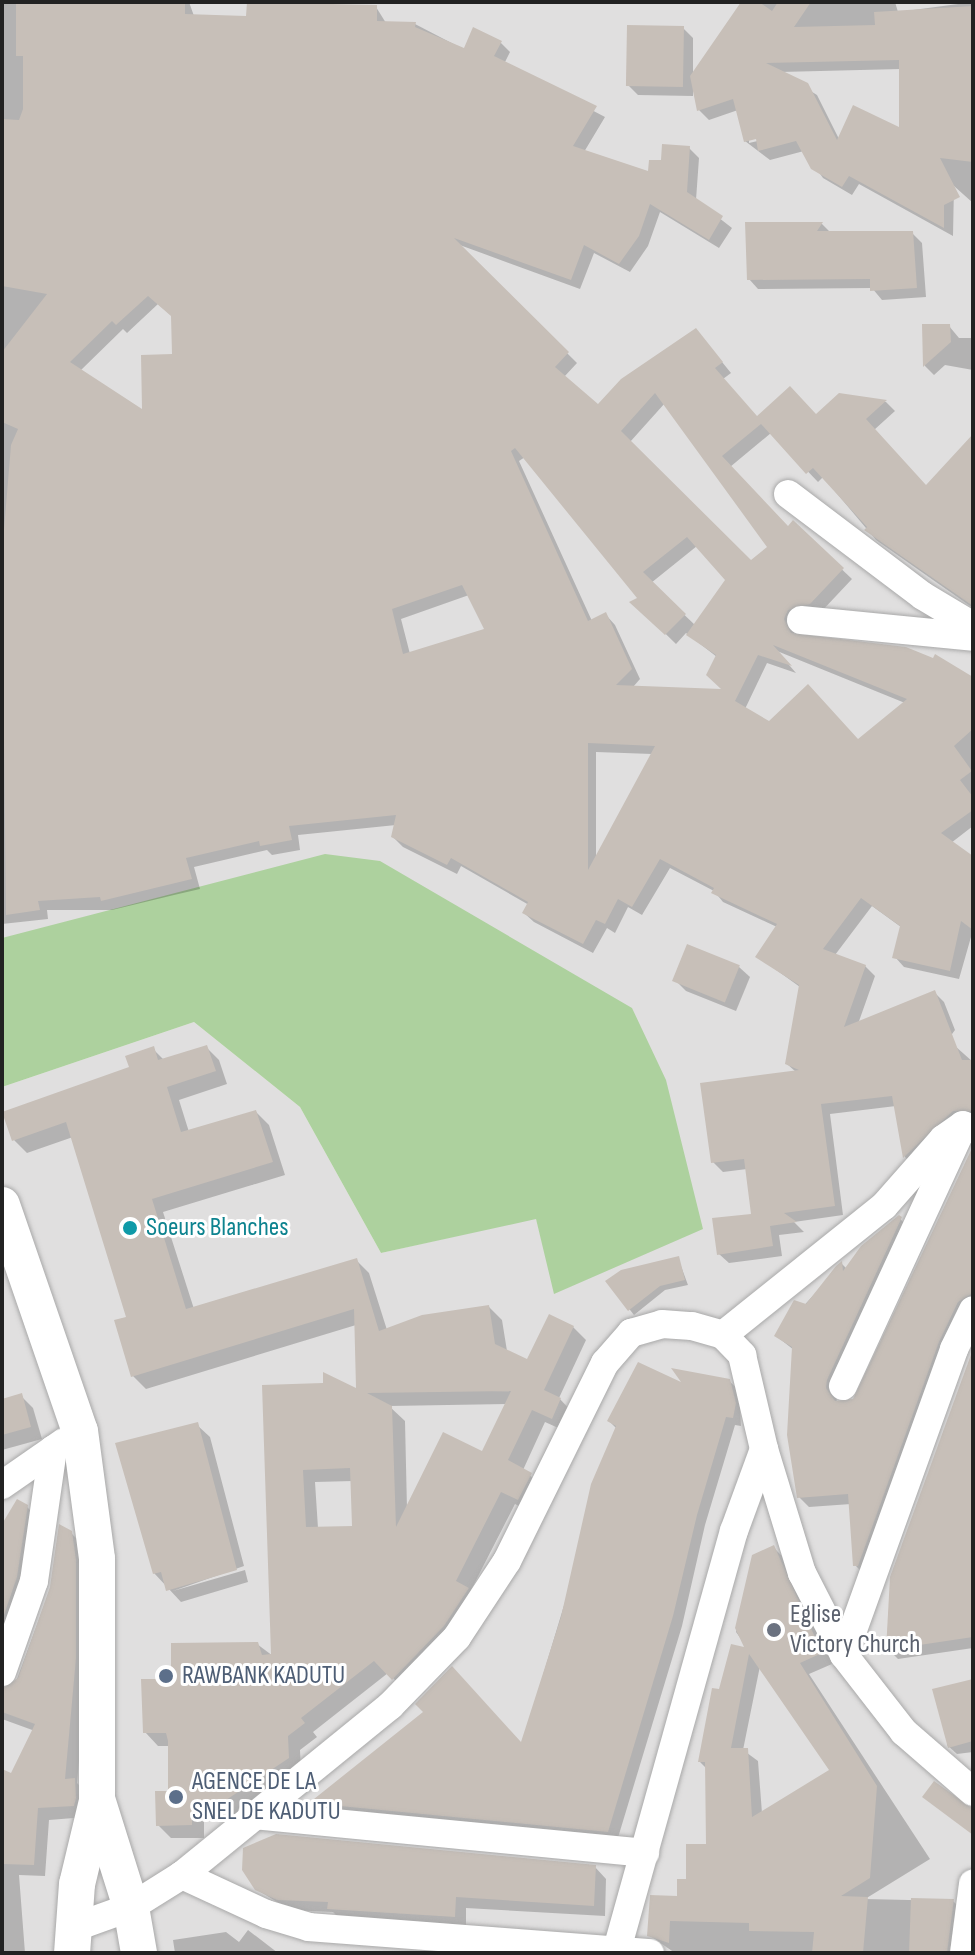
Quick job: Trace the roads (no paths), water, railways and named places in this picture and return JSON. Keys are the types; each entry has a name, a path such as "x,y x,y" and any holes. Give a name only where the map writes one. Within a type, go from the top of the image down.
{"street":[{"path":"788,494 923,596 973,626"},
{"path":"801,620 973,637"},
{"path":"723,1335 884,1206 943,1139 968,1127"},
{"path":"843,1386 968,1127"},
{"path":"2,1205 97,1559 97,1801 71,1941"},
{"path":"844,1655 954,1349 973,1310"},
{"path":"71,1941 182,1875 252,1815 390,1706 457,1637 507,1561 605,1363 631,1333 662,1324 723,1335 742,1355 764,1449 802,1573 844,1655 904,1732 973,1792"},
{"path":"2,1485 67,1440"},
{"path":"2,1672 34,1581 67,1440"},
{"path":"617,1951 734,1531 764,1449"},
{"path":"97,1801 131,1907 139,1953"},
{"path":"252,1815 645,1853"},
{"path":"182,1875 266,1914 309,1927 650,1953"},
{"path":"964,1953 973,1884"}],"place":[{"name":"Soeurs Blanches","path":"130,1228"},
{"name":"Eglise Victory Church","path":"774,1630"},
{"name":"RAWBANK KADUTU","path":"166,1676"},
{"name":"AGENCE DE LA SNEL DE KADUTU","path":"176,1797"}]}
